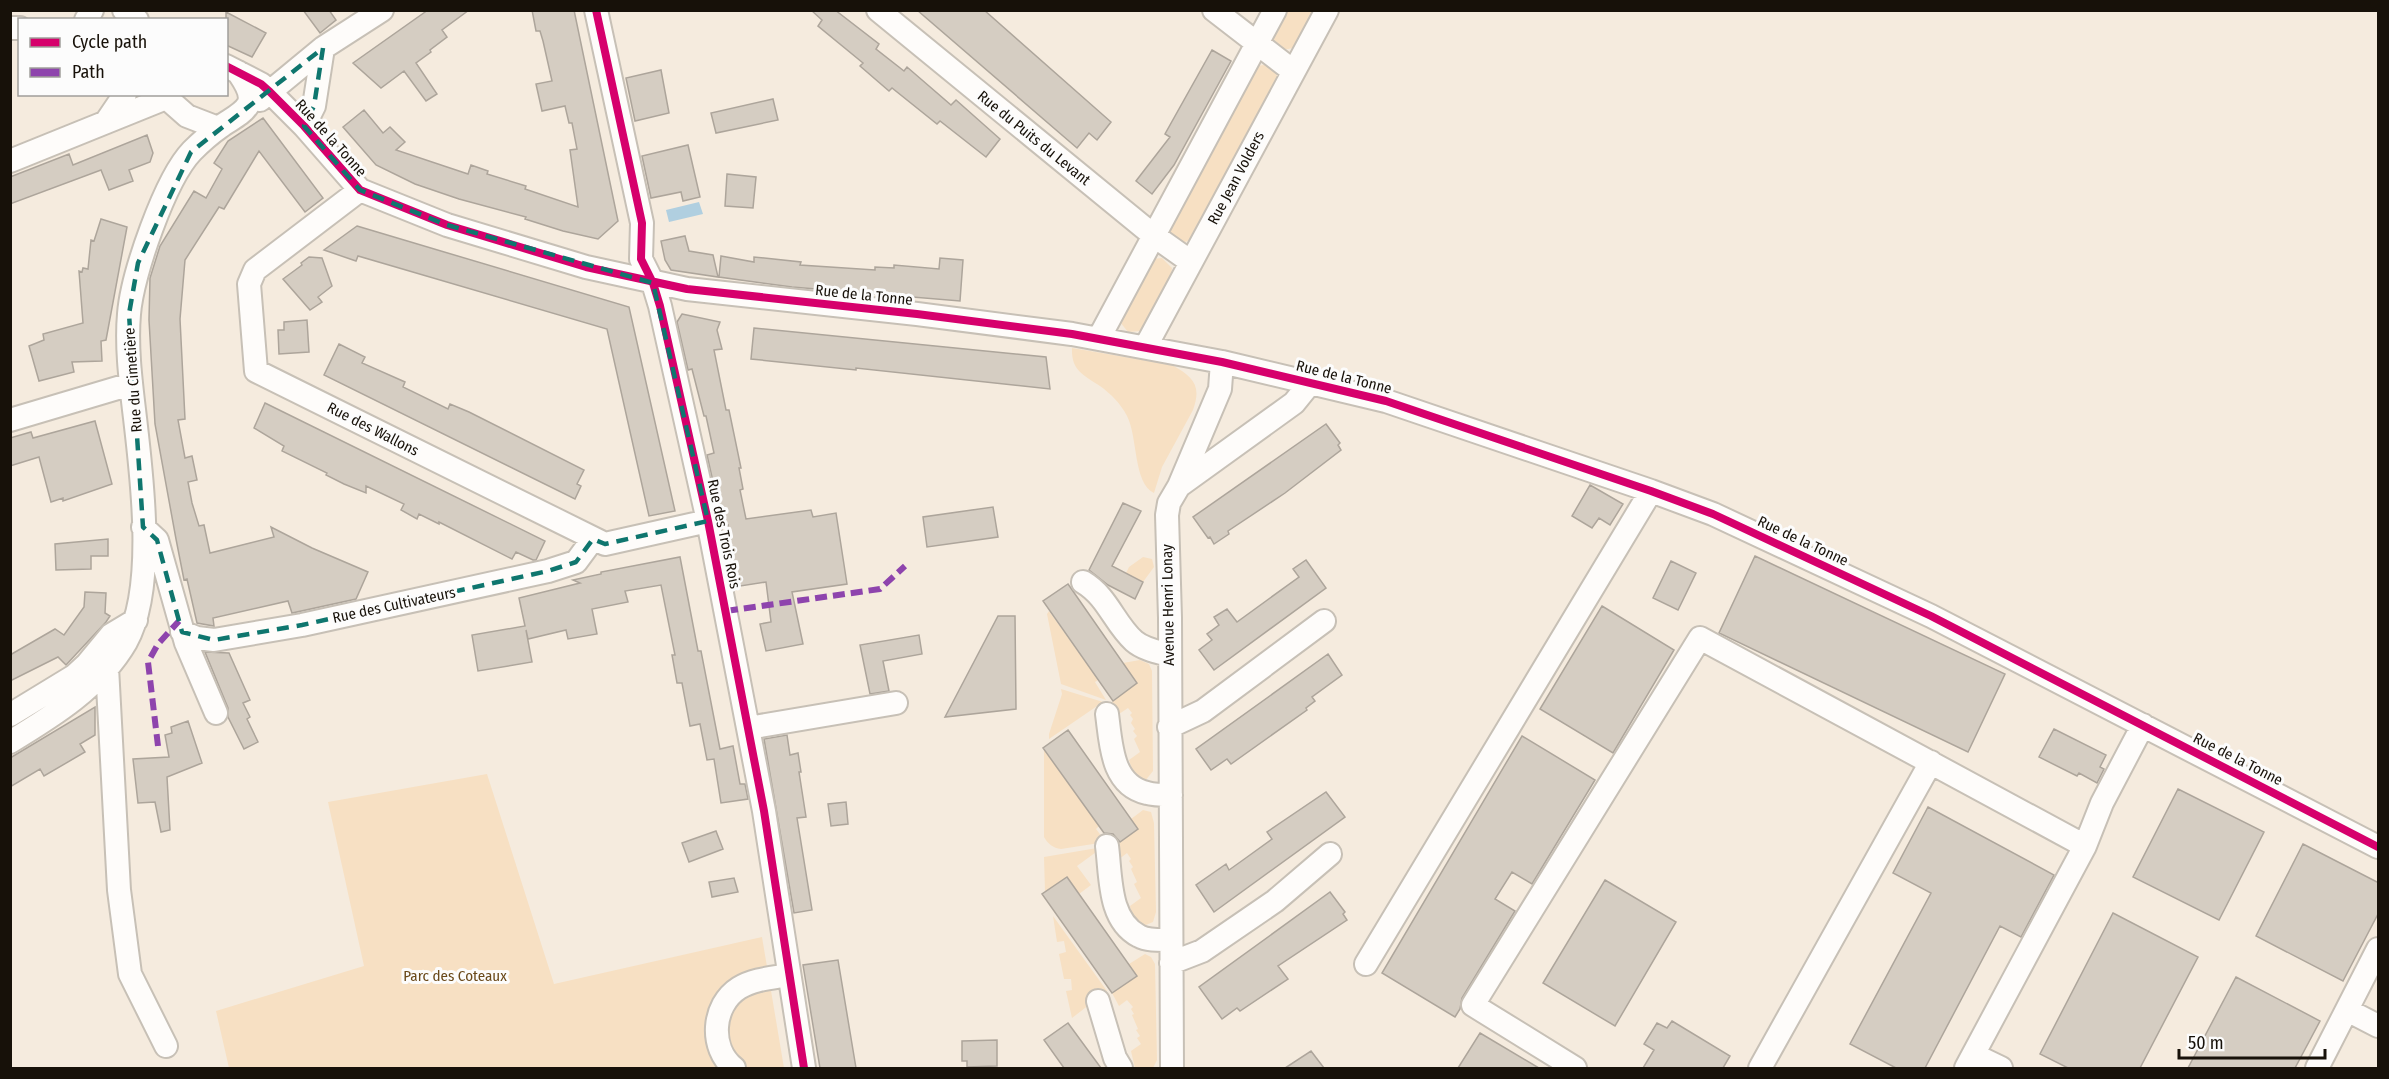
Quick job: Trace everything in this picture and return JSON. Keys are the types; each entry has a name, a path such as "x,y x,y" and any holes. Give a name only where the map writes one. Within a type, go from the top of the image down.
{"street":[{"path":"270,92 323,48 382,10"},
{"name":"Rue des Trois Rois","path":"596,10 642,224 641,259 653,283 708,521 764,811 804,1068"},
{"name":"Rue du Puits du Levant","path":"878,10 1153,235 1191,262"},
{"path":"1214,10 1293,71"},
{"path":"1099,338 1275,10"},
{"name":"Rue Jean Volders","path":"1146,346 1327,10"},
{"path":"304,126 314,106 323,48"},
{"path":"232,69 249,91 249,103 243,112"},
{"name":"Rue de la Tonne","path":"232,69 261,84 270,92 304,126 360,190 447,225 586,267 687,289 917,314 1146,346 1386,401 1651,491 1713,514 1931,616 2379,847"},
{"name":"Rue du Cimetière","path":"10,742 57,712 83,691 107,667 126,642 136,620 143,580 144,527 131,384 129,315 138,263 168,193 191,152 218,128 270,92"},
{"path":"106,122 124,96"},
{"path":"10,161 164,96 187,116 218,128"},
{"path":"187,116 191,152"},
{"name":"Rue des Wallons","path":"360,190 255,270 249,284 256,371 605,544 708,521"},
{"name":"Avenue Henri Lonay","path":"1172,1068 1170,618 1167,515 1170,503 1220,389 1222,362"},
{"path":"1179,486 1294,403 1311,382"},
{"path":"10,420 131,384"},
{"path":"1366,964 1651,491"},
{"path":"144,527 157,540 182,632 216,713"},
{"name":"Rue des Cultivateurs","path":"182,632 197,638 214,640 302,625 515,578 576,562 593,539"},
{"path":"1083,582 1095,589 1134,641 1169,655"},
{"path":"10,715 74,676 111,635 136,620"},
{"path":"1169,727 1203,711 1324,621"},
{"path":"1575,1068 1473,1005 1700,638 2085,846"},
{"path":"107,667 119,890 130,974 166,1046"},
{"path":"748,728 896,703"},
{"path":"1107,714 1115,766 1124,779 1135,789 1146,793 1171,795"},
{"path":"2001,1068 1970,1062 2085,846 2102,803 2143,725"},
{"path":"1760,1068 1931,762"},
{"path":"1107,846 1114,902 1119,916 1138,936 1171,952 1202,951 1275,901 1330,854"},
{"path":"2317,1068 2379,949"},
{"path":"734,1068 720,1049 716,1030 719,1015 726,1000 739,988 755,981 789,975"},
{"path":"1098,1001 1115,1058 1121,1068"},
{"path":"2347,1010 2379,1026"}],"highlighted area":[{"path":"323,48 314,106 304,126 360,190 447,225 653,283 708,521 605,544 593,539 576,562 548,571 302,625 214,640 182,632 157,540 143,527 129,314 138,263 191,152"}],"green space":[{"path":"1284,11 1316,11 1295,47 1287,49 1279,47 1272,38"},
{"path":"1265,65 1274,69 1278,78 1191,240 1182,243 1170,236 1168,231 1255,66"},
{"path":"1162,258 1172,268 1171,277 1141,331 1128,332 1120,322 1152,259"},
{"path":"1072,348 1172,365 1194,383 1196,401 1193,410 1162,467 1154,493 1142,480 1125,412 1108,392 1079,371 1074,362"},
{"path":"1143,557 1152,559 1154,567 1143,582 1126,573 1129,567"},
{"path":"1049,611 1098,680 1095,682 1106,700 1061,684 1047,614"},
{"path":"1140,660 1149,664 1152,671 1153,771 1145,781 1135,779 1129,760 1140,752 1134,739 1137,736 1131,723 1132,713 1128,708 1119,714 1111,705 1137,683 1123,663"},
{"path":"1061,689 1103,702 1049,739 1062,694"},
{"path":"1044,750 1099,826 1096,829 1106,842 1061,849 1053,847 1044,837"},
{"name":"Parc des Coteaux","path":"487,774 554,984 762,937 784,1068 229,1068 216,1011 364,966 328,802"},
{"path":"1143,810 1151,812 1154,823 1156,912 1153,922 1141,927 1131,913 1130,906 1141,898 1134,884 1137,882 1131,869 1133,867 1129,861 1131,859 1127,853 1118,860 1113,847 1138,829 1131,819"},
{"path":"1103,847 1077,866 1091,885 1079,894 1067,877 1045,892 1044,857"},
{"path":"1053,916 1107,991 1072,1018 1066,991 1072,990 1071,979 1064,979 1059,954 1066,952 1064,941 1057,942"},
{"path":"1145,954 1151,957 1155,964 1157,1060 1153,1068 1135,1068 1131,1051 1141,1044 1137,1038 1140,1036 1132,1015 1134,1014 1131,1009 1133,1007 1127,1000 1119,1006 1112,993 1137,976 1129,964"}],"water":[{"path":"699,202 703,214 669,222 666,210"}],"building":[{"path":"303,10 329,10 336,20 320,33"},
{"path":"428,10 469,10 442,30 447,37 416,63 437,94 426,101 404,71 381,88 353,63"},
{"path":"532,10 574,10 618,221 598,239 563,231 525,219 526,217 459,199 415,184 376,165 343,127 364,110 383,133 390,127 405,142 396,150 468,174 471,165 488,171 487,174 526,186 525,189 578,207 570,150 577,149 572,123 569,123 565,106 542,111 536,84 552,81 543,41 540,31 536,31"},
{"path":"811,10 835,10 879,44 876,49 904,71 907,67 951,105 956,100 1000,139 986,157 940,121 937,124 892,88 889,91 860,66 863,63 818,26 822,20"},
{"path":"917,10 984,10 1111,122 1097,140 1089,133 1077,148"},
{"path":"226,12 266,33 252,57 228,46 228,18 226,18"},
{"path":"1212,50 1231,61 1174,165 1152,194 1136,181 1170,137 1165,134"},
{"path":"661,70 669,113 635,121 626,78"},
{"path":"773,99 778,120 716,133 711,113"},
{"path":"263,118 323,198 305,212 259,151 224,209 219,207 185,260 180,319 185,419 178,420 185,458 192,456 197,480 188,482 192,503 199,526 204,525 210,553 274,537 271,527 368,572 356,599 292,613 288,601 213,618 214,626 197,623 187,579 184,580 176,539 155,424 149,320 150,278 160,246 194,191 206,198 222,169 214,163 228,141"},
{"path":"147,135 153,153 150,162 129,170 133,181 109,190 101,170 10,204 10,177 69,154 73,165"},
{"path":"688,145 700,197 683,201 681,192 651,198 642,156"},
{"path":"727,174 756,177 753,208 725,206"},
{"path":"101,219 127,227 106,340 101,341 102,361 72,362 74,372 39,381 29,346 44,340 43,334 83,323 79,271 82,272 83,268 88,269 91,240 94,241"},
{"path":"357,226 629,307 675,511 649,516 607,329 358,256 356,261 324,250"},
{"path":"685,236 689,251 713,255 718,277 671,270 665,260 661,241"},
{"path":"721,256 754,262 754,257 801,262 800,265 875,270 875,267 894,268 894,265 939,269 940,258 963,260 960,301 792,287 719,277"},
{"path":"309,257 322,258 332,286 318,297 322,302 310,310 283,279"},
{"path":"682,314 720,322 717,330 722,349 714,350 741,468 739,468 743,489 740,490 746,519 811,510 813,517 836,513 847,584 792,592 803,644 766,651 760,624 771,622 766,582 734,587 728,525 723,526 707,455 714,453 692,369 688,370 677,322"},
{"path":"307,320 309,352 279,354 278,330 284,330 284,322"},
{"path":"754,328 1046,357 1050,389 751,359"},
{"path":"339,344 365,357 362,363 405,382 403,387 448,409 450,404 469,412 584,470 577,484 581,486 575,499 324,375"},
{"path":"265,403 545,541 536,560 516,552 512,559 439,522 439,524 419,514 417,519 401,510 404,504 366,486 366,493 344,484 282,451 284,446 254,428"},
{"path":"95,421 112,484 63,501 63,498 51,502 39,457 10,466 10,438 31,432 33,438"},
{"path":"1326,424 1340,443 1338,445 1341,450 1285,493 1228,531 1229,534 1214,544 1193,517"},
{"path":"1590,485 1623,504 1610,525 1599,518 1592,528 1572,516"},
{"path":"1123,503 1141,511 1112,566 1143,582 1135,599 1108,585 1089,570"},
{"path":"993,507 998,537 927,547 923,517"},
{"path":"108,539 108,556 91,556 91,569 56,570 55,544"},
{"path":"1755,556 2005,674 1968,752 1719,633"},
{"path":"680,557 720,749 733,746 740,784 745,784 748,799 721,803 714,759 707,760 700,724 690,726 682,683 677,683 672,655 675,655 661,585 625,591 628,602 592,609 597,634 568,639 566,630 528,639 526,630 532,662 478,671 472,635 525,626 519,598 580,583 573,580 601,574 601,572"},
{"path":"1306,560 1326,588 1214,670 1199,650 1212,640 1207,634 1219,625 1214,617 1227,609 1237,622 1299,577 1293,569"},
{"path":"1671,561 1696,573 1678,610 1653,598"},
{"path":"1068,584 1137,683 1113,701 1043,601"},
{"path":"85,592 106,593 105,613 110,616 106,622 66,665 58,657 10,681 10,655 55,629 64,635 84,607"},
{"path":"1602,606 1674,650 1613,753 1540,709"},
{"path":"998,616 1015,616 1016,709 945,717"},
{"path":"919,635 922,654 883,661 889,691 870,694 860,645"},
{"path":"205,652 229,653 250,700 243,703 250,717 247,719 258,742 244,749 228,717 228,708"},
{"path":"1328,654 1342,675 1312,697 1315,701 1306,708 1307,710 1231,764 1227,759 1211,770 1196,749"},
{"path":"95,707 95,735 80,744 85,752 44,776 40,769 10,787 10,758"},
{"path":"188,721 202,763 167,777 170,830 161,832 155,802 138,803 133,759 169,757 165,735 172,733 171,727"},
{"path":"2054,729 2106,755 2100,767 2104,769 2097,783 2039,757"},
{"path":"1068,730 1138,829 1120,842 1113,834 1104,833 1043,748"},
{"path":"787,735 790,755 798,753 801,772 799,772 806,817 797,818 812,910 794,913 764,739"},
{"path":"1522,736 1595,780 1532,884 1512,872 1495,899 1515,911 1462,998 1460,1009 1455,1017 1382,973"},
{"path":"2178,789 2264,832 2219,920 2133,877"},
{"path":"1326,792 1345,817 1214,912 1196,885 1226,864 1229,870 1243,860 1272,839 1267,832"},
{"path":"846,802 848,824 831,826 828,804"},
{"path":"1928,807 2054,875 2021,937 2000,926 1925,1068 1896,1068 1850,1044 1931,893 1893,873"},
{"path":"716,831 723,849 689,862 682,843"},
{"path":"2303,844 2379,883 2379,912 2343,981 2256,936"},
{"path":"1067,877 1137,976 1112,993 1042,894"},
{"path":"734,878 738,892 712,897 709,882"},
{"path":"1605,880 1676,922 1615,1026 1543,983"},
{"path":"1330,892 1345,912 1343,914 1347,920 1278,966 1288,979 1240,1011 1237,1008 1222,1019 1199,987"},
{"path":"2113,913 2198,957 2140,1068 2068,1068 2040,1054"},
{"path":"838,960 856,1068 820,1068 803,965"},
{"path":"2236,977 2320,1021 2295,1068 2188,1068"},
{"path":"1672,1021 1730,1056 1723,1068 1643,1068 1654,1050 1644,1044 1657,1023 1667,1028"},
{"path":"1068,1023 1101,1068 1064,1068 1044,1040"},
{"path":"1480,1033 1539,1068 1458,1068"},
{"path":"997,1040 997,1066 967,1067 967,1061 962,1061 962,1041"},
{"path":"1311,1051 1324,1068 1285,1068"}],"marked path":[{"path":"726,611 880,589 905,566"},
{"path":"158,746 148,662 158,644 179,621"}],"cycle path":[{"path":"596,10 642,223 641,259 653,283 660,306 708,521 764,811 804,1068"},
{"path":"228,67 261,84 270,92 304,126 360,190 447,225 586,267 687,289 917,314 1072,334 1222,362 1386,401 1651,491 1713,514 1931,616 2378,847"}]}
